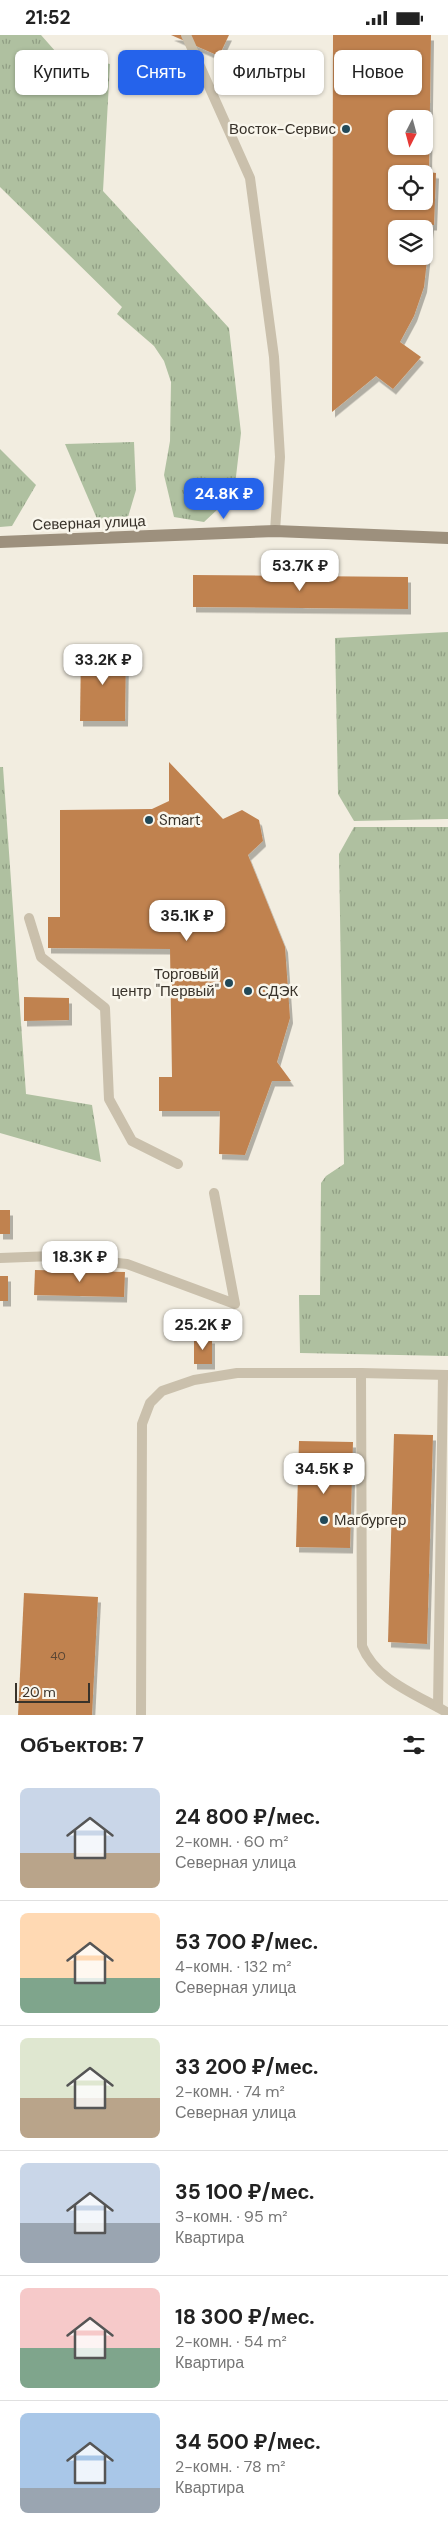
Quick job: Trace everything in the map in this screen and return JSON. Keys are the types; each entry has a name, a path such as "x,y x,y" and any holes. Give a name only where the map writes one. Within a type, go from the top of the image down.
{"main road":[{"name":"Северная улица","path":"0,542 275,531 448,538"}],"lane":[{"path":"186,35 250,177 274,357 280,457 275,531"},
{"path":"29,918 41,957 105,1007 109,1099 132,1141 178,1164"},
{"path":"0,1258 53,1256 127,1264 235,1303 214,1193"},
{"path":"142,1715 142,1424 150,1403 162,1391 194,1380 237,1373 446,1375 438,1707"},
{"path":"361,1373 362,1646 374,1669 448,1713"}],"green space":[{"path":"0,35 41,35 54,50 15,50 15,95 108,95 108,64 110,64 103,191 229,328 241,433 234,494 204,522 174,517 164,475 170,441 171,382 164,361 154,346 117,314 122,307 0,187"},
{"path":"134,442 136,490 128,517 98,521 65,444"},
{"path":"0,449 36,485 12,526 0,527"},
{"path":"448,632 448,819 354,821 338,794 335,638"},
{"path":"0,767 3,767 26,1094 92,1105 101,1162 0,1133"},
{"path":"354,827 448,827 448,1356 300,1353 299,1295 320,1295 321,1183 326,1176 344,1164 339,854"}],"building":[{"path":"171,35 229,35 222,50 214,50 214,54"},
{"path":"333,35 431,35 430,110 388,110 388,155 429,155 429,165 388,165 388,210 433,210 433,173 436,173 434,225 433,220 388,220 388,265 426,265 424,287 414,316 400,342 421,357 393,389 376,376 332,412"},
{"path":"193,575 408,577 408,609 193,607"},
{"path":"81,651 126,651 125,721 80,721"},
{"name":"Торговый центр \"Первый\"","path":"169,762 223,819 242,810 259,820 263,841 248,855 285,947 290,1018 277,1062 291,1081 272,1081 245,1155 219,1154 220,1111 159,1111 159,1077 172,1077 170,949 48,948 48,917 60,917 60,810 152,809 169,801"},
{"path":"24,997 69,998 69,1020 24,1021"},
{"path":"0,1210 10,1210 10,1234 0,1234"},
{"path":"35,1270 125,1272 124,1297 34,1295"},
{"path":"0,1276 8,1276 8,1301 0,1301"},
{"path":"194,1338 212,1338 212,1364 194,1364"},
{"path":"394,1434 433,1435 427,1644 388,1642"},
{"path":"299,1441 353,1442 350,1548 296,1547"},
{"path":"24,1593 98,1597 92,1715 18,1715"}],"place":[{"name":"Восток-Сервис","path":"346,129"},
{"name":"Smart","path":"149,820"},
{"name":"Торговый центр \"Первый\"","path":"229,983"},
{"name":"СДЭК","path":"248,991"},
{"name":"Магбургер","path":"324,1520"}]}
